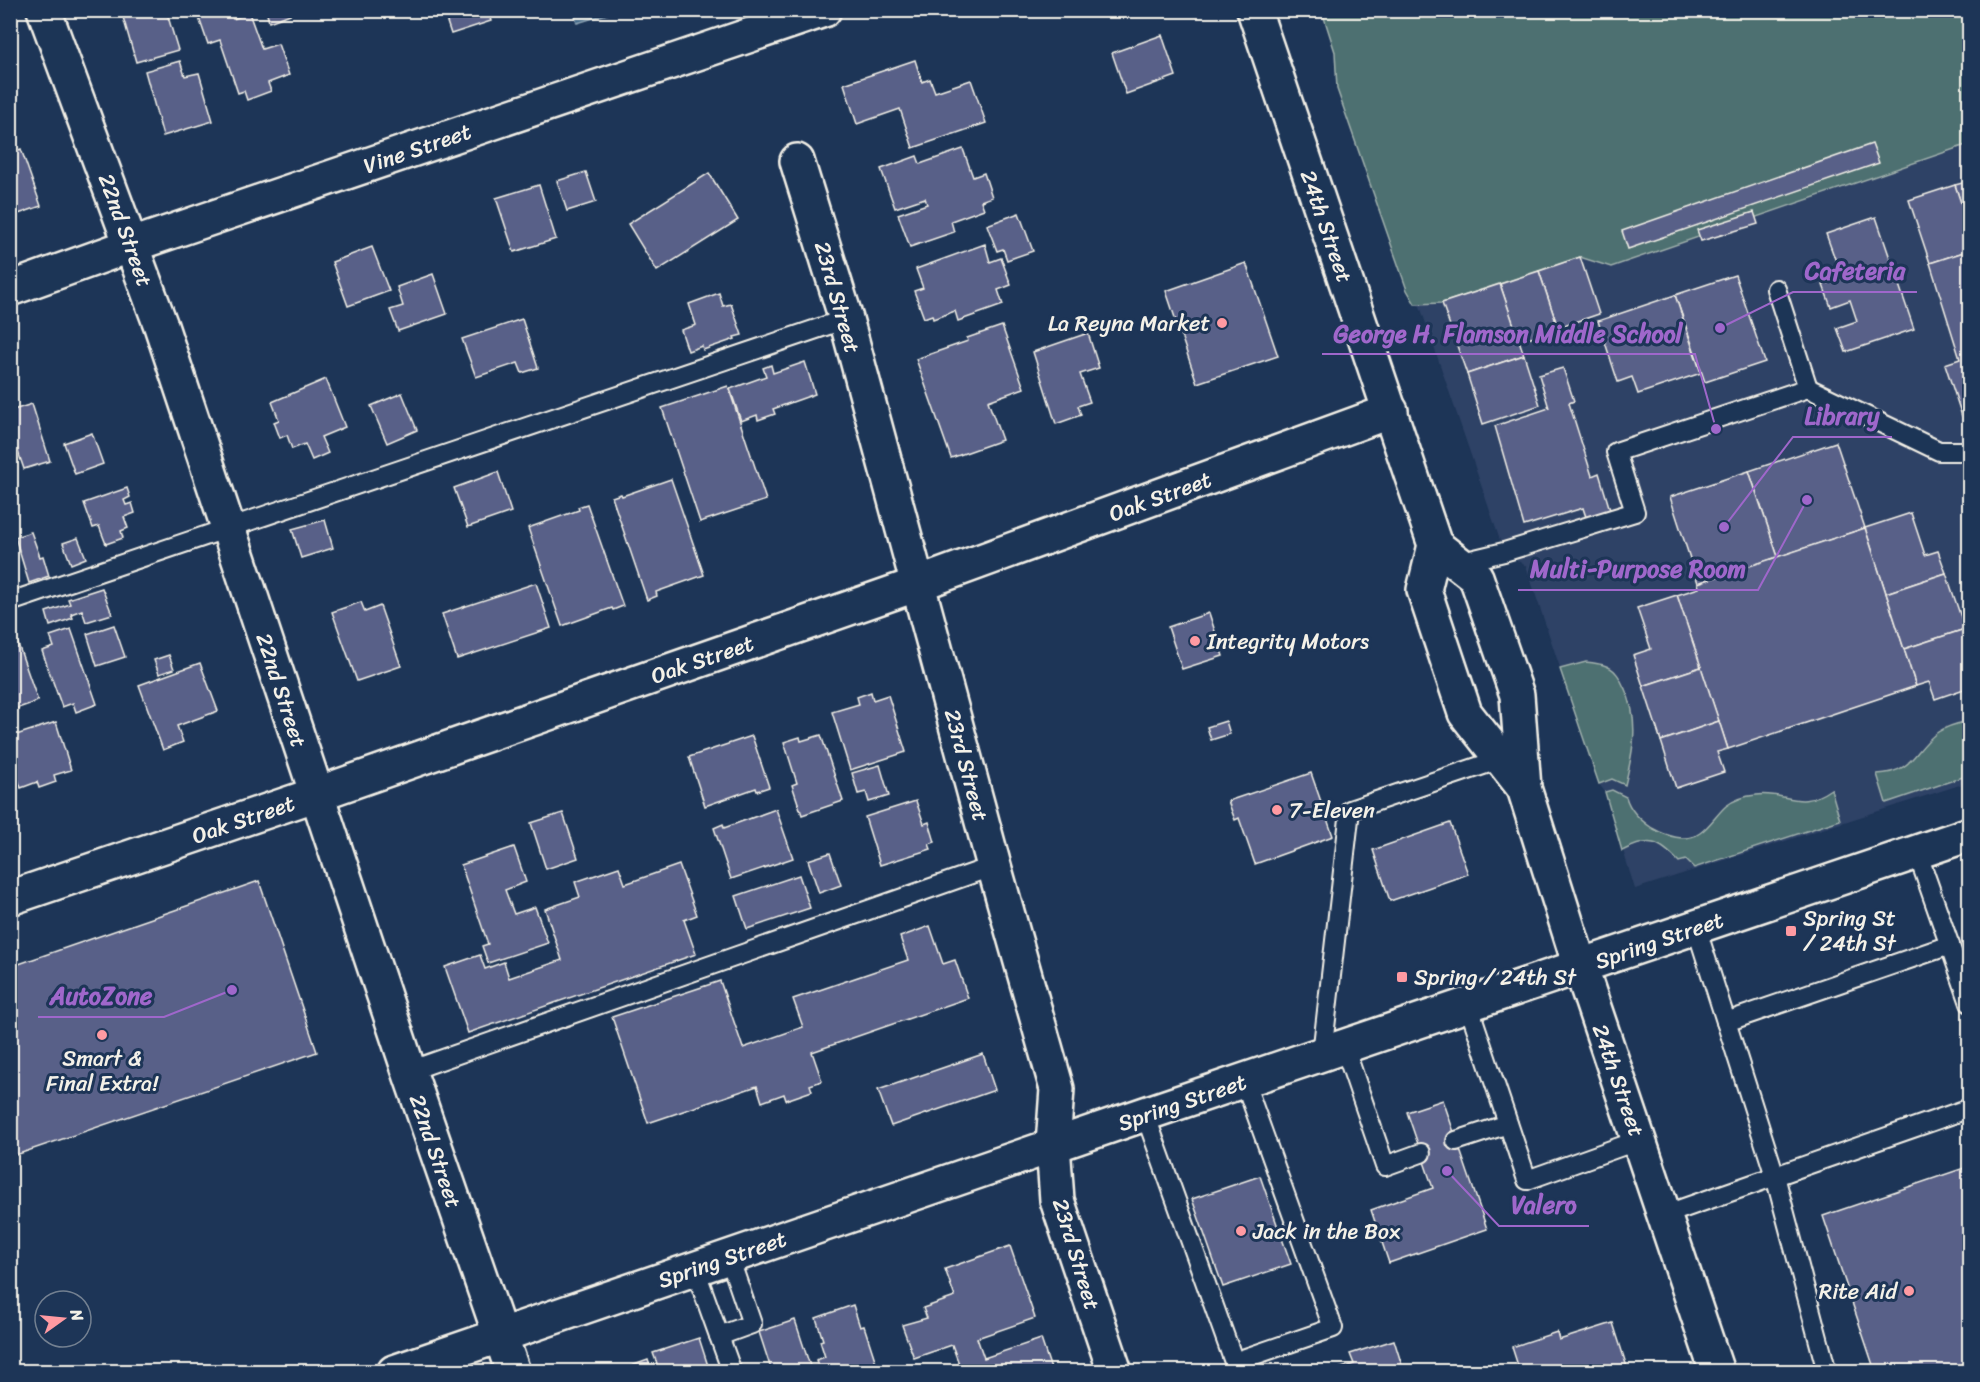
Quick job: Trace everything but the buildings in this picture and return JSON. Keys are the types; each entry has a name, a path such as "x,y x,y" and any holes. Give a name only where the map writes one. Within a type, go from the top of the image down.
{"street":[{"name":"22nd Street","path":"44,10 162,326 409,1071 513,1371"},
{"name":"Vine Street","path":"10,289 132,245 824,10"},
{"name":"24th Street","path":"1254,10 1390,411 1447,554 1476,577 1517,695 1524,788 1580,966 1717,1371"},
{"name":"23rd Street","path":"797,160 846,318 994,866 1057,1089 1053,1146 1057,1200 1115,1371"},
{"name":"Oak Street","path":"10,898 317,794 918,584 1390,411"},
{"name":"24th Street","path":"1447,554 1424,590 1465,713 1524,788"},
{"name":"Spring Street","path":"394,1371 1970,834"}],"lane":[{"path":"1776,289 1808,388"},
{"path":"10,602 846,318"},
{"path":"1447,554 1503,552 1635,512 1616,452 1808,388 1940,451 1970,451"},
{"path":"1421,1153 1385,1166 1333,1050 1350,810 1501,759"},
{"path":"1917,852 1970,1003"},
{"path":"409,1071 994,866"},
{"path":"1696,927 1775,1176 1827,1371"},
{"path":"1726,1022 1950,945"},
{"path":"1468,1004 1527,1180 1639,1140"},
{"path":"1145,1114 1234,1362 1333,1328 1244,1080"},
{"path":"1664,1215 1970,1108"},
{"path":"1456,1142 1508,1124"},
{"path":"719,1336 752,1324 729,1257"},
{"path":"695,1269 732,1371"}],"shaded area":[{"path":"573,10 617,10 617,11 577,23"},
{"path":"1322,11 1969,11 1969,782 1635,889 1605,792 1599,784 1526,566 1504,552 1420,306 1415,304 1407,290 1337,89 1335,52"}],"green space":[{"path":"1322,11 1969,11 1969,144 1611,267 1580,257 1442,303 1415,304 1407,290 1337,89 1335,52"},
{"path":"1586,662 1602,664 1613,670 1620,679 1630,701 1634,737 1625,785 1612,779 1599,784 1560,669"},
{"path":"1969,721 1969,775 1886,803 1877,774 1899,770 1938,732 1949,726"},
{"path":"1831,789 1840,820 1694,868 1686,860 1679,862 1665,849 1653,843 1640,844 1622,851 1605,792 1612,790 1626,797 1636,815 1652,828 1670,836 1689,838 1707,827 1726,806 1740,799 1767,795 1801,800 1820,796"}],"place":[{"name":"La Reyna Market","path":"1222,323"},
{"name":"Cafeteria","path":"1720,328"},
{"name":"George H. Flamson Middle School","path":"1716,429"},
{"name":"Multi-Purpose Room","path":"1807,500"},
{"name":"Library","path":"1724,527"},
{"name":"Integrity Motors","path":"1195,641"},
{"name":"7-Eleven","path":"1277,810"},
{"name":"Spring St / 24th St","path":"1791,931"},
{"name":"Spring / 24th St","path":"1402,977"},
{"name":"AutoZone","path":"232,990"},
{"name":"Smart & Final Extra!","path":"102,1035"},
{"name":"Valero","path":"1447,1171"},
{"name":"Jack in the Box","path":"1241,1231"},
{"name":"Rite Aid","path":"1909,1291"}]}
